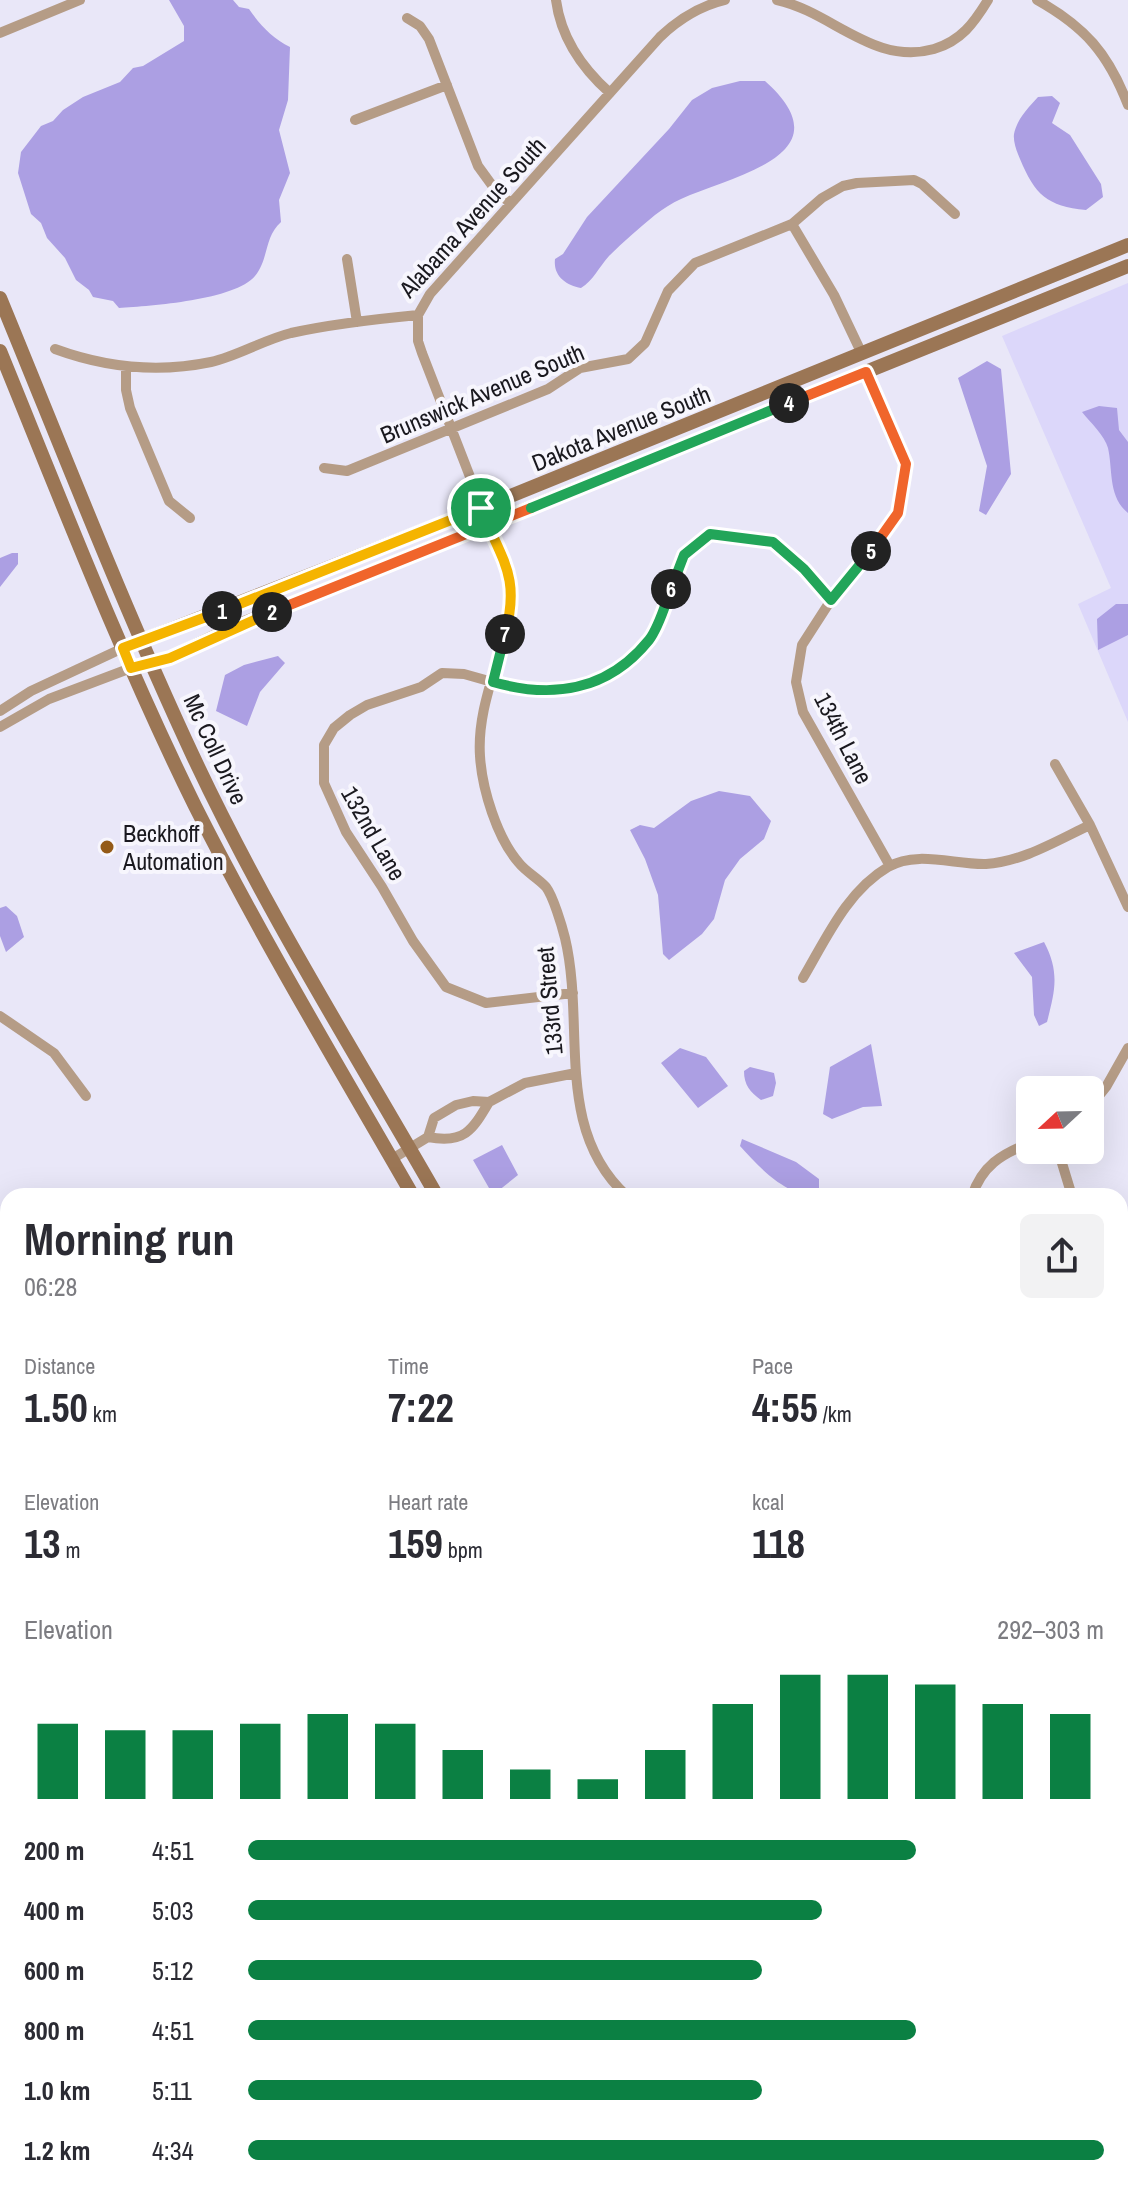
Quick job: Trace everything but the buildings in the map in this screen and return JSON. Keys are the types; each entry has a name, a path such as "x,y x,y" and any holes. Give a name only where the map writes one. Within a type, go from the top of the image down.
{"main road":[{"name":"Dakota Avenue South","path":"123,648 481,508 1128,245"},
{"name":"Dakota Avenue South","path":"131,668 170,658 237,626 1128,266"},
{"name":"Mc Coll Drive","path":"0,298 151,663 200,769 271,908 432,1188"},
{"name":"Mc Coll Drive","path":"0,352 131,668 188,790 233,879 408,1188"}],"street":[{"path":"0,33 53,5 80,0"},
{"path":"556,0 562,22 582,65 610,93"},
{"name":"Alabama Avenue South","path":"55,349 85,360 126,367 211,361 293,333 418,315 430,294 672,26 700,8 725,0"},
{"path":"777,0 802,7 884,50 913,53 956,39 968,30 988,0"},
{"path":"1037,0 1067,18 1098,46 1113,70 1128,105"},
{"path":"407,18 420,26 429,39 478,166 510,203"},
{"path":"355,120 447,85"},
{"name":"Brunswick Avenue South","path":"324,468 347,471 548,389 580,368 628,359 645,343 668,291 686,270 707,258 792,224 831,191 857,183 914,180 955,214"},
{"path":"792,224 834,295 862,354"},
{"path":"347,259 357,322"},
{"name":"133rd Street","path":"418,315 418,341 512,585 512,609 484,716 480,754 485,795 517,862 547,889 565,938 573,993 581,1114 589,1145 609,1180 618,1188"},
{"path":"126,367 130,408 169,501 190,518"},
{"name":"134th Lane","path":"866,372 906,464 898,513 831,600 802,645 796,682 803,712 890,866"},
{"name":"132nd Lane","path":"573,993 486,1003 446,987 413,941 346,832 324,783 324,745 334,728 358,710 421,687 442,673 464,674 517,689 552,692 580,688 622,666 650,639 684,555 710,534 773,542 804,569 831,600"},
{"name":"Dakota Avenue South","path":"0,711 31,691 123,648"},
{"name":"Dakota Avenue South","path":"0,727 49,699 131,668"},
{"path":"1055,764 1090,825 1128,907"},
{"path":"803,978 844,909 867,884 890,866 930,860 987,864 1023,855 1090,825"},
{"path":"0,1016 54,1053 86,1096"},
{"path":"1104,1090 1128,1048"},
{"path":"428,1137 449,1141 473,1128 489,1102 525,1083 576,1073"},
{"path":"392,1159 428,1137 434,1118 456,1105 473,1101 489,1102"},
{"path":"975,1188 982,1173 995,1160 1016,1150"},
{"path":"1062,1164 1070,1188"}],"shaded area":[{"path":"169,0 233,0 239,7 249,9 267,31 290,47 288,100 279,130 290,173 279,200 281,222 272,234 255,276 245,284 192,300 119,308 113,301 93,297 76,280 65,258 47,238 41,223 31,214 18,173 21,152 41,126 53,121 63,110 83,97 120,82 133,68 143,66 184,41 184,26"},
{"path":"740,81 765,81 787,106 794,127 789,145 774,159 752,171 681,199 661,211 614,251 581,288 562,279 556,270 555,259 563,254 587,217 692,100 712,88"},
{"path":"1052,96 1060,103 1052,123 1070,135 1101,184 1103,197 1086,210 1052,202 1037,190 1016,147 1014,134 1023,114 1038,97"},
{"path":"1128,283 1128,722 1078,604 1111,588 1002,336"},
{"path":"987,361 1001,369 1011,474 986,515 979,511 987,466 958,378"},
{"path":"1099,406 1117,408 1119,430 1128,442 1128,513 1114,491 1106,443 1082,412"},
{"path":"18,553 18,564 0,587 0,558"},
{"path":"1116,604 1128,604 1128,635 1098,650 1097,619"},
{"path":"278,656 285,663 260,692 247,726 216,711 225,675 244,665"},
{"path":"719,791 750,796 771,821 764,839 740,859 725,880 714,919 702,934 669,960 663,954 658,895 630,830 640,825 654,828 691,801"},
{"path":"6,906 17,916 24,937 6,952 0,936 0,908"},
{"path":"1044,942 1052,963 1054,982 1047,1022 1039,1026 1034,1015 1032,977 1014,953"},
{"path":"871,1044 882,1106 863,1107 832,1119 823,1114 830,1067"},
{"path":"680,1048 706,1057 728,1086 698,1108 661,1063"},
{"path":"750,1067 774,1073 776,1083 773,1096 761,1100 751,1091 746,1084 744,1071"},
{"path":"742,1139 796,1162 819,1179 819,1188 785,1186 756,1164 740,1146"},
{"path":"502,1145 518,1175 502,1188 489,1188 473,1160"}],"place":[{"name":"Beckhoff Automation","path":"107,847"}],"route":[{"path":"481,508 123,648 131,668 170,658 237,626 488,525 686,443 866,372 906,464 898,513 831,600 804,569 773,542 710,534 684,555 650,639 622,666 580,688 552,692 517,689 493,682 512,609 512,585 506,565 488,525 481,508"}]}
